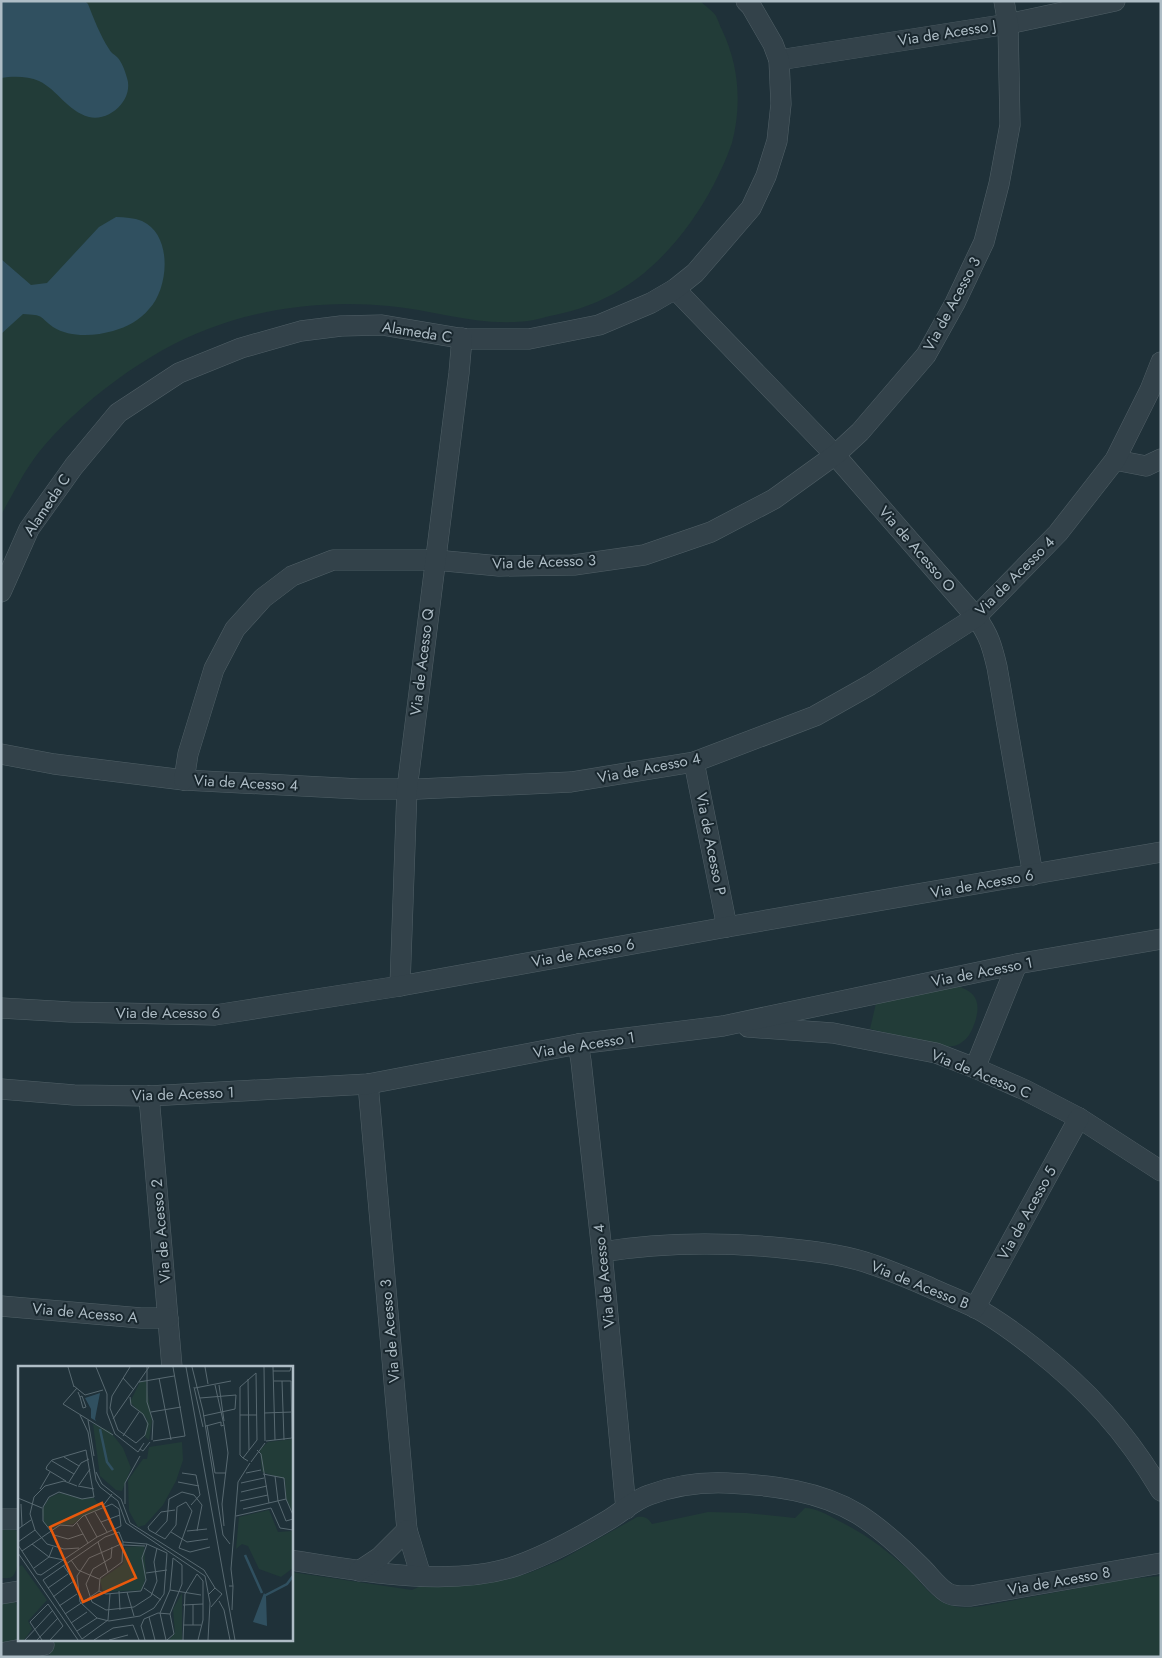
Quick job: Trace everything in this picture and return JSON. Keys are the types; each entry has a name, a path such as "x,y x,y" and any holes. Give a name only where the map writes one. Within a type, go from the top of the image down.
{"street":[{"path":"746,1 773,44 779,60"},
{"name":"Via de Acesso 3","path":"184,780 188,754 214,669 235,628 263,598 292,576 333,560 435,560 499,566 574,565 644,555 711,532 766,503 835,455 860,432 926,355 955,302 984,242 999,184 1010,125 1008,24 1004,1"},
{"name":"Via de Acesso J","path":"779,60 1008,24 1115,1"},
{"name":"Alameda C","path":"1,592 29,530 74,466 118,413 180,373 240,348 301,331 341,326 382,325 462,338 529,340 599,325 651,303 675,289 695,273 751,208 766,176 777,141 781,104 779,60"},
{"name":"Via de Acesso O","path":"675,289 835,455 976,617 990,638 997,667 1033,875"},
{"name":"Via de Acesso Q","path":"400,986 407,789 462,338"},
{"name":"Via de Acesso 4","path":"1,754 54,764 184,780 360,789 407,789 571,782 694,762 815,716 870,685 976,617 1058,532 1115,460 1155,395 1161,362"},
{"path":"1115,460 1146,466 1161,459"},
{"name":"Via de Acesso P","path":"694,762 727,927"},
{"name":"Via de Acesso 6","path":"1,1008 70,1012 215,1015 400,986 1161,852"},
{"name":"Via de Acesso 1","path":"1,1089 74,1095 149,1096 368,1084 578,1044 723,1026 1017,964 1161,939"},
{"path":"975,1068 1017,964"},
{"name":"Via de Acesso C","path":"723,1026 833,1033 936,1053 1025,1090 1079,1118 1161,1171"},
{"name":"Via de Acesso 4","path":"578,1044 602,1252 626,1509"},
{"name":"Via de Acesso 3","path":"368,1084 407,1530 421,1576"},
{"name":"Via de Acesso 2","path":"149,1096 172,1366"},
{"name":"Via de Acesso 5","path":"975,1308 1079,1118"},
{"name":"Via de Acesso B","path":"602,1252 671,1244 736,1243 815,1252 865,1262 915,1281 975,1308 1013,1331 1060,1368 1090,1396 1122,1432 1147,1467 1161,1491"},
{"name":"Via de Acesso A","path":"1,1306 140,1318 168,1318"},
{"name":"Via de Acesso 8","path":"626,1509 647,1495 686,1486 726,1483 801,1492 830,1500 858,1514 903,1549 946,1593 958,1596 972,1596 1161,1563"},
{"path":"292,1560 359,1571 464,1577 514,1567 567,1545 626,1509"},
{"path":"1,1519 18,1519"},
{"path":"359,1571 380,1557 407,1530"},
{"path":"1,1594 18,1591"},
{"path":"1,1653 45,1647"}],"green space":[{"path":"1,1 700,1 716,16 732,57 738,100 735,129 730,149 713,186 681,235 668,251 638,278 605,298 571,311 519,322 483,321 405,308 366,304 297,307 274,310 229,321 185,339 162,351 116,380 94,397 39,452 1,515"},
{"path":"956,986 969,991 973,995 978,1009 970,1034 955,1046 947,1047 870,1029 877,999"},
{"path":"805,1508 813,1509 848,1525 903,1565 930,1593 942,1602 957,1607 983,1606 1127,1579 1161,1576 1161,1657 50,1657 46,1640 292,1640 292,1572 412,1590 431,1581 481,1584 529,1573 561,1560 637,1517 646,1518 652,1524 708,1512 747,1513 795,1518"},
{"path":"1,1530 15,1530 18,1532 17,1567 12,1577 1,1578"},
{"path":"12,1597 17,1605 18,1638 12,1644 1,1645 1,1599"}],"water":[{"path":"1,1 85,1 106,44 120,61 126,75 127,94 119,107 105,116 89,117 75,110 39,81 20,77 1,78"},
{"path":"116,217 142,221 152,228 159,238 163,249 165,262 161,288 156,300 142,317 133,323 106,333 83,335 60,331 43,318 23,314 1,334 1,259 31,285 47,283 99,227"}]}
